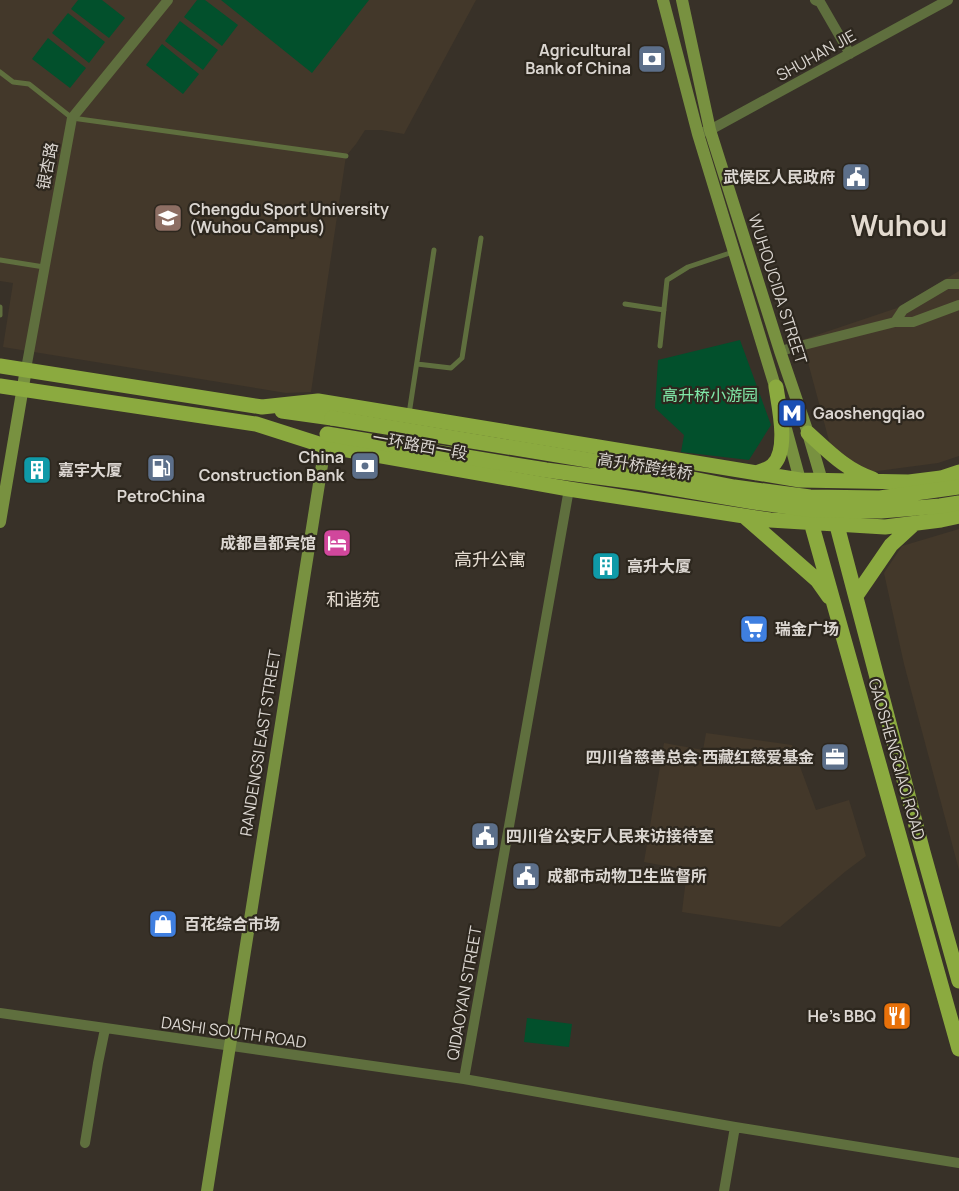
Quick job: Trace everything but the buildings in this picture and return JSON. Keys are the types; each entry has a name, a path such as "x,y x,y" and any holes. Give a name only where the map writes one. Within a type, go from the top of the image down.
{"main road":[{"name":"WUHOUCIDA STREET","path":"663,0 704,132 808,433 822,481"},
{"name":"WUHOUCIDA STREET","path":"682,0 704,132 800,480"},
{"name":"一环路西一段","path":"0,366 262,407 318,401 800,480 909,482 940,478 959,472"},
{"path":"0,522 26,369"},
{"path":"0,386 256,424 326,440"},
{"path":"754,473 771,467 777,460 781,446 781,424 776,387"},
{"name":"高升桥跨线桥","path":"262,407 642,469 734,487 810,497 880,498 959,488"},
{"path":"808,433 845,466 863,476 882,482"},
{"name":"一环路西一段","path":"326,440 569,489 770,520 885,527 959,516"},
{"name":"高升桥跨线桥","path":"326,440 643,483 813,510 880,511 959,503"},
{"name":"RANDENGSI EAST STREET","path":"207,1191 326,440"},
{"name":"GAOSHENGQIAO ROAD","path":"800,480 959,1049"},
{"name":"GAOSHENGQIAO ROAD","path":"822,481 837,525 959,981"},
{"path":"744,516 817,580 835,606"},
{"path":"856,596 891,545 915,523"}],"street":[{"name":"银杏路","path":"26,369 72,118 168,0"},
{"name":"SHUHAN JIE","path":"704,132 948,0"},
{"path":"819,1 850,54"},
{"path":"895,322 903,310 947,284 959,284"},
{"path":"780,351 895,322 913,322 959,305"},
{"name":"QIDAOYAN STREET","path":"569,489 464,1080 959,1162"},
{"name":"DASHI SOUTH ROAD","path":"0,1013 464,1080"},
{"path":"85,1143 105,1029"},
{"path":"724,1191 735,1126"}],"lane":[{"path":"0,72 13,82 29,84 72,118 346,156"},
{"path":"417,364 451,368 462,358 481,238"},
{"path":"409,416 434,250"},
{"path":"660,346 667,280 688,267 735,251"},
{"path":"0,260 44,267"},
{"path":"625,304 664,310"},
{"path":"0,307 0,315"}],"shaded area":[{"name":"Chengdu Sport University (Wuhou Campus)","path":"0,0 476,0 404,134 365,130 346,156 311,392 286,393 3,347 13,283 0,281"},
{"path":"959,271 959,456 938,463 870,472 831,448 802,340 897,308"},
{"path":"959,529 959,870 904,664 884,573 902,546"},
{"path":"706,733 792,745 816,810 849,800 866,856 780,927 682,912 687,870 644,862 664,743 703,750"}],"green space":[{"path":"78,0 102,0 125,18 109,38 71,9"},
{"path":"197,0 205,0 238,25 222,46 184,17"},
{"path":"221,0 369,0 312,73"},
{"path":"68,13 105,42 89,63 52,33"},
{"path":"180,21 218,50 203,70 165,41"},
{"path":"48,38 86,68 70,88 32,59"},
{"path":"162,44 199,74 183,94 146,65"},
{"name":"高升桥小游园","path":"740,340 771,425 749,460 681,452 684,435 655,408 658,360"},
{"path":"527,1018 572,1024 569,1047 524,1042"}],"place":[{"name":"Agricultural Bank of China","path":"652,59"},
{"name":"武侯区人民政府","path":"856,177"},
{"name":"Chengdu Sport University (Wuhou Campus)","path":"168,218"},
{"name":"Gaoshengqiao","path":"792,413"},
{"name":"China Construction Bank","path":"365,466"},
{"name":"PetroChina","path":"161,468"},
{"name":"嘉宇大厦","path":"37,470"},
{"name":"成都昌都宾馆","path":"337,543"},
{"name":"高升大厦","path":"606,566"},
{"name":"瑞金广场","path":"754,629"},
{"name":"四川省慈善总会·西藏红慈爱基金","path":"835,757"},
{"name":"四川省公安厅人民来访接待室","path":"485,836"},
{"name":"成都市动物卫生监督所","path":"526,876"},
{"name":"百花综合市场","path":"163,924"},
{"name":"He’s BBQ","path":"897,1016"}],"district":[{"name":"Wuhou","path":"899,226"},
{"name":"高升公寓","path":"490,560"},
{"name":"和谐苑","path":"353,600"}]}
